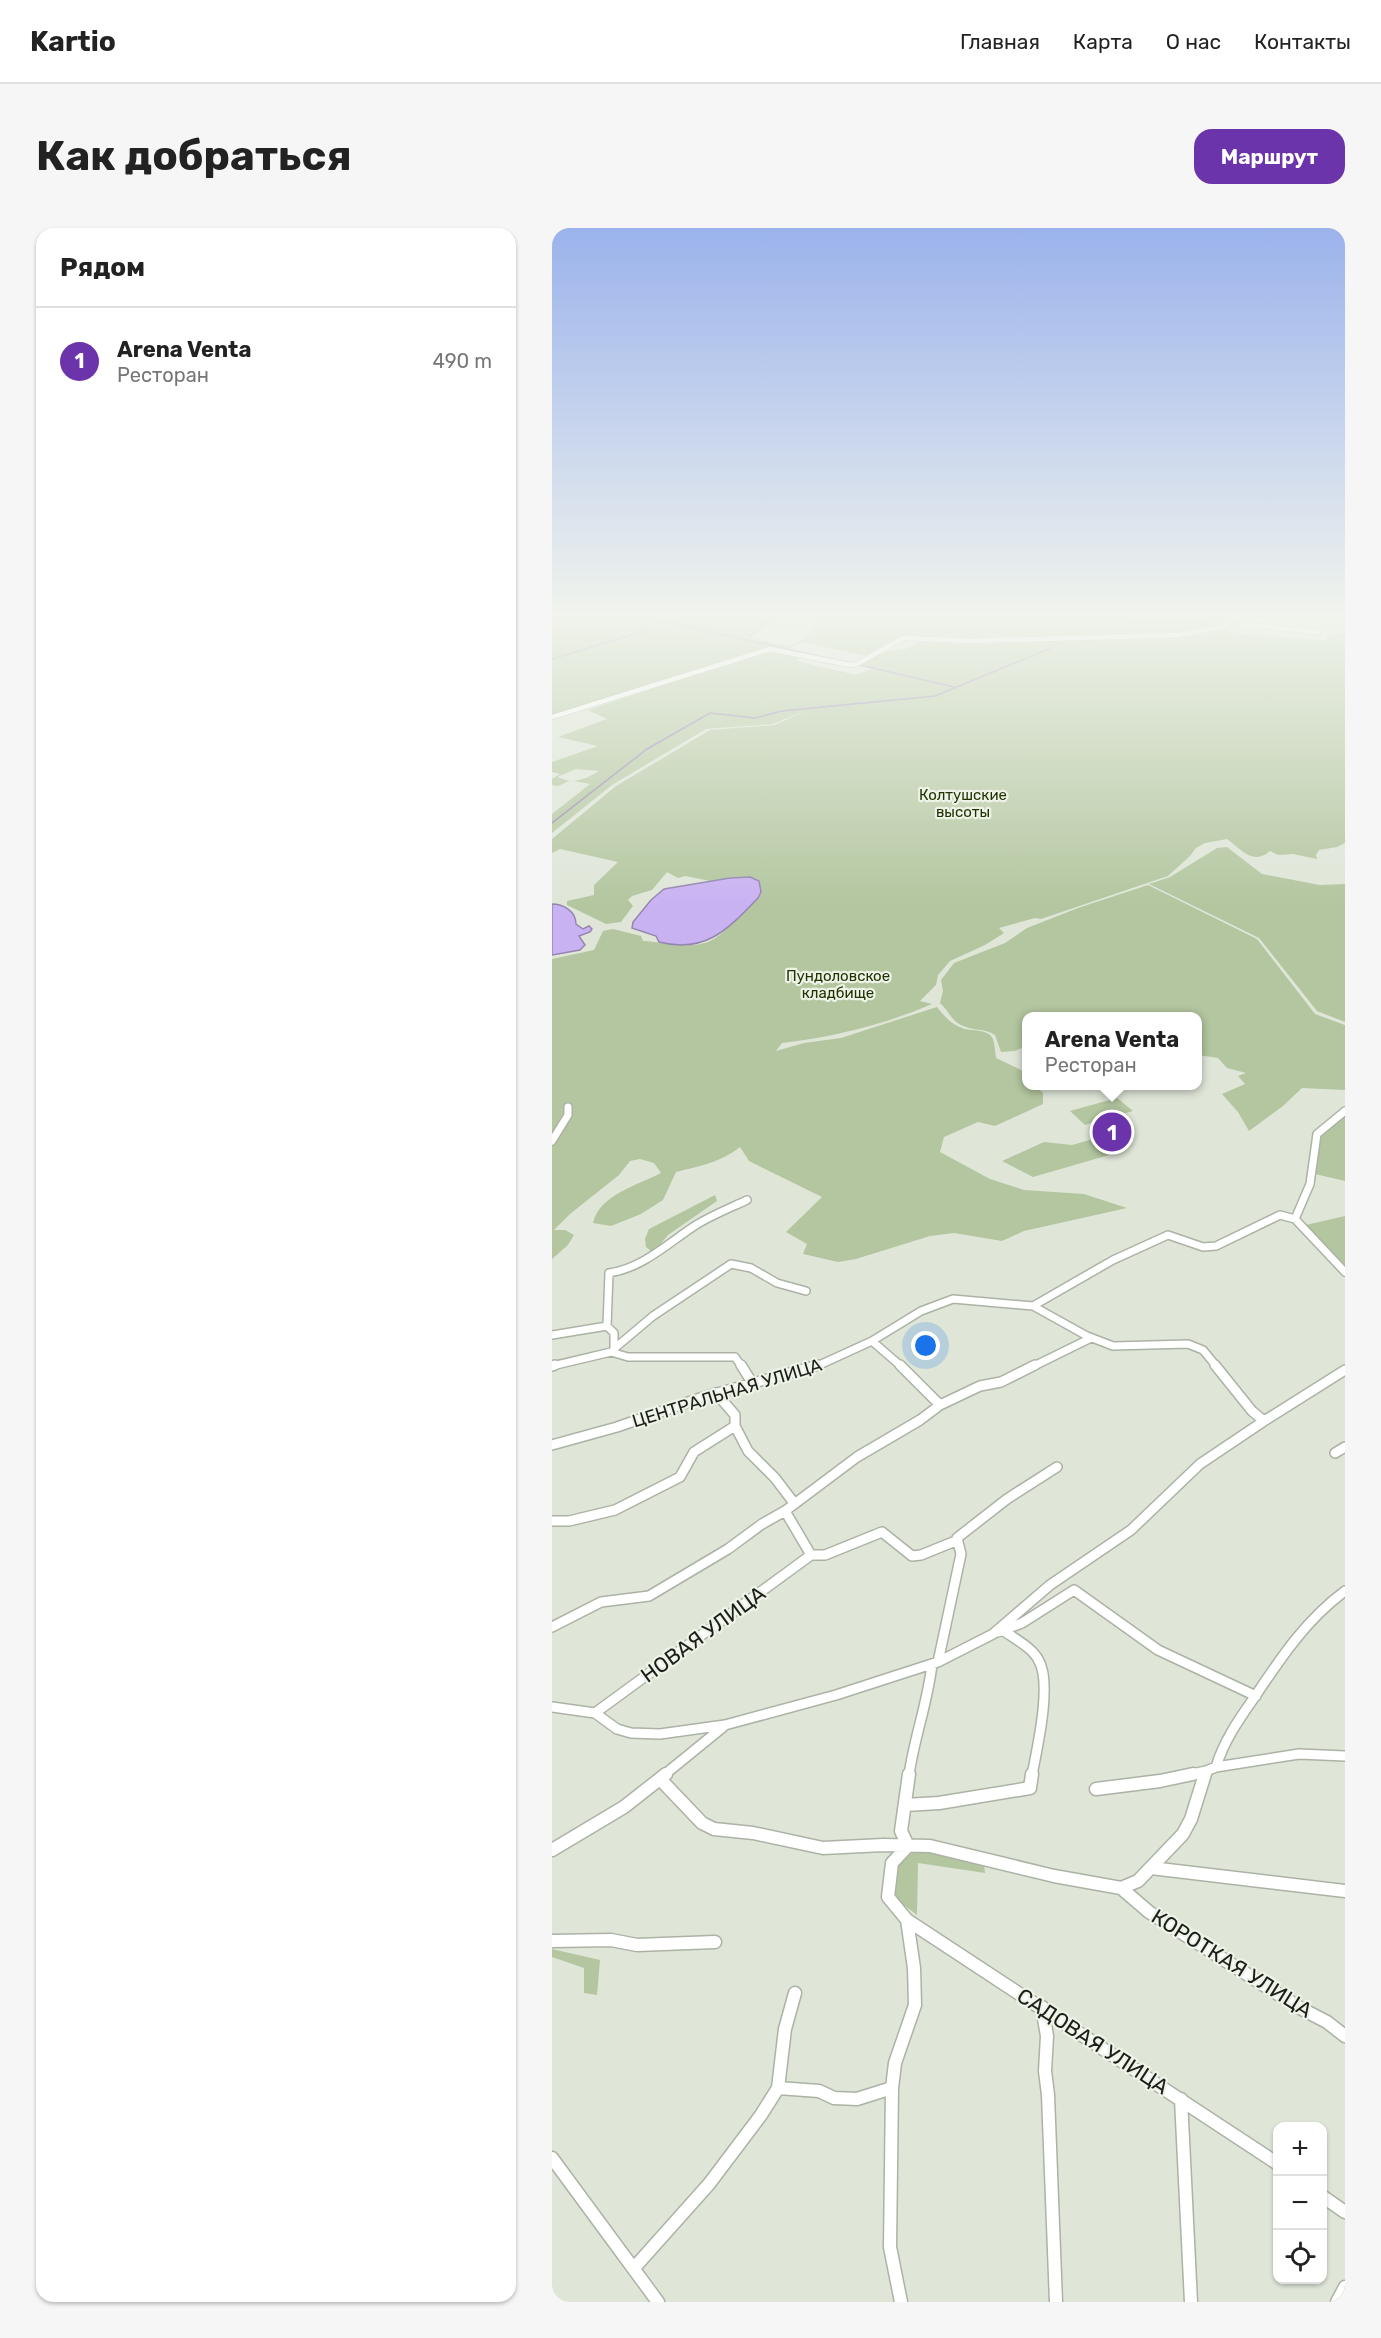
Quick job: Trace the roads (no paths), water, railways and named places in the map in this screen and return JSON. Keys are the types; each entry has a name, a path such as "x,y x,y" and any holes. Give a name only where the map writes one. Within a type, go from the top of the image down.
{"street":[{"path":"552,1141 568,1115 568,1107"},
{"path":"1295,1219 1310,1184 1317,1134 1345,1111"},
{"path":"613,1350 614,1333 607,1326 609,1273 634,1266 693,1227 747,1200"},
{"path":"1033,1305 1054,1296 1113,1260 1168,1235 1203,1247 1216,1246 1280,1215 1295,1219 1345,1272"},
{"path":"552,1366 613,1350 653,1316 731,1264 751,1268 777,1283 806,1291"},
{"name":"ЦЕНТРАЛЬНАЯ УЛИЦА","path":"552,1445 617,1427 716,1393 816,1367 872,1341 921,1311 953,1299 1033,1305"},
{"path":"1033,1305 1091,1338 1113,1346 1174,1343 1203,1350 1252,1411 1263,1421"},
{"path":"552,1335 607,1326"},
{"path":"552,1627 601,1602 650,1596 695,1570 785,1511 857,1457 910,1426 940,1405 980,1386 1001,1382 1091,1338"},
{"path":"872,1341 898,1361 906,1372 940,1405"},
{"path":"613,1350 628,1357 735,1358 753,1384"},
{"path":"998,1632 1050,1585 1131,1530 1200,1464 1263,1421 1278,1414 1345,1370"},
{"path":"716,1393 735,1414 735,1426 748,1451 775,1478 794,1503"},
{"path":"552,1521 569,1521 615,1510 680,1477 694,1452 724,1436 735,1426"},
{"path":"1335,1453 1345,1447"},
{"path":"785,1511 811,1555 825,1555 882,1532 912,1556 921,1556 958,1540 1007,1499 1057,1467"},
{"path":"908,1846 901,1831 912,1754 961,1554 958,1540"},
{"name":"НОВАЯ УЛИЦА","path":"595,1713 811,1555"},
{"path":"552,1707 595,1713 617,1729 643,1734 725,1725 836,1695 935,1663 998,1632 1022,1623 1074,1590 1158,1650 1256,1696"},
{"path":"661,1780 702,1823 714,1828 753,1833 823,1848 930,1846 1054,1876 1121,1888 1138,1881 1183,1834 1211,1769 1232,1729 1296,1635 1345,1591"},
{"path":"905,1805 939,1803 1030,1788 1040,1726 1044,1675 1039,1660 998,1632"},
{"path":"552,1850 572,1834 592,1826 631,1802 661,1780 693,1750 725,1725"},
{"path":"1096,1789 1160,1781 1211,1769 1242,1766 1293,1755 1321,1753 1345,1756"},
{"path":"901,2302 890,2247 892,2088 895,2063 915,2005 914,1968 907,1920 888,1896 892,1863 908,1846"},
{"path":"1151,1868 1345,1891"},
{"name":"КОРОТКАЯ УЛИЦА","path":"1121,1888 1149,1912 1300,2008 1327,2022 1345,2036"},
{"name":"САДОВАЯ УЛИЦА","path":"907,1920 1273,2161"},
{"path":"552,1941 611,1940 638,1945 714,1942"},
{"path":"634,2268 709,2184 761,2115 778,2088 785,2029 795,1993"},
{"path":"1042,2007 1047,2036 1045,2071 1048,2095 1056,2302"},
{"path":"778,2088 819,2091 834,2098 857,2099 892,2088"},
{"path":"1181,2099 1191,2302"},
{"path":"552,2158 658,2302"},
{"path":"1327,2199 1345,2212"},
{"path":"1337,2302 1345,2287"}],"waterway":[{"path":"552,823 647,749 710,713 755,718 775,713"}],"place":[{"name":"Arena Venta","path":"1112,1132"}],"park label":[{"name":"Колтушские высоты","path":"963,804"},
{"name":"Пундоловское кладбище","path":"838,984"}]}
